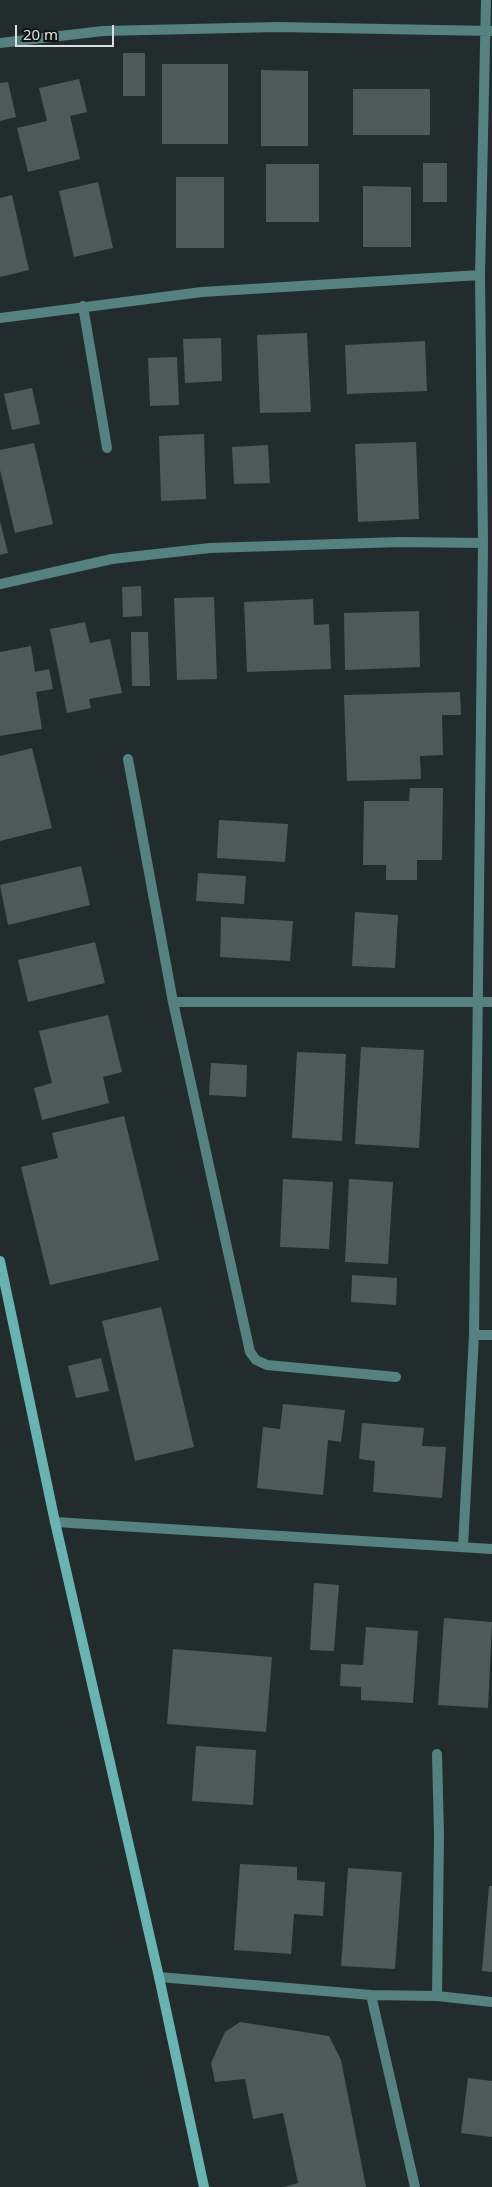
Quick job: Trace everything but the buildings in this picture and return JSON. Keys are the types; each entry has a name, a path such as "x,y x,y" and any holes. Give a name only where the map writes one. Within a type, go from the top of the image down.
{"street":[{"path":"463,1547 474,1335 483,543 480,275 489,31 486,0"},
{"path":"0,42 103,31 278,27 489,31"},
{"path":"0,318 202,292 480,275"},
{"path":"84,306 107,448"},
{"path":"0,584 112,559 210,548 400,542 483,543"},
{"path":"128,760 173,1002 250,1352 256,1360 267,1365 396,1377"},
{"path":"173,1002 492,1002"},
{"path":"0,1261 204,2187"},
{"path":"474,1335 492,1335"},
{"path":"56,1522 492,1549"},
{"path":"437,1754 439,1834 437,1996"},
{"path":"159,1977 371,1995 437,1996 492,2002"},
{"path":"371,1995 415,2187"}]}
